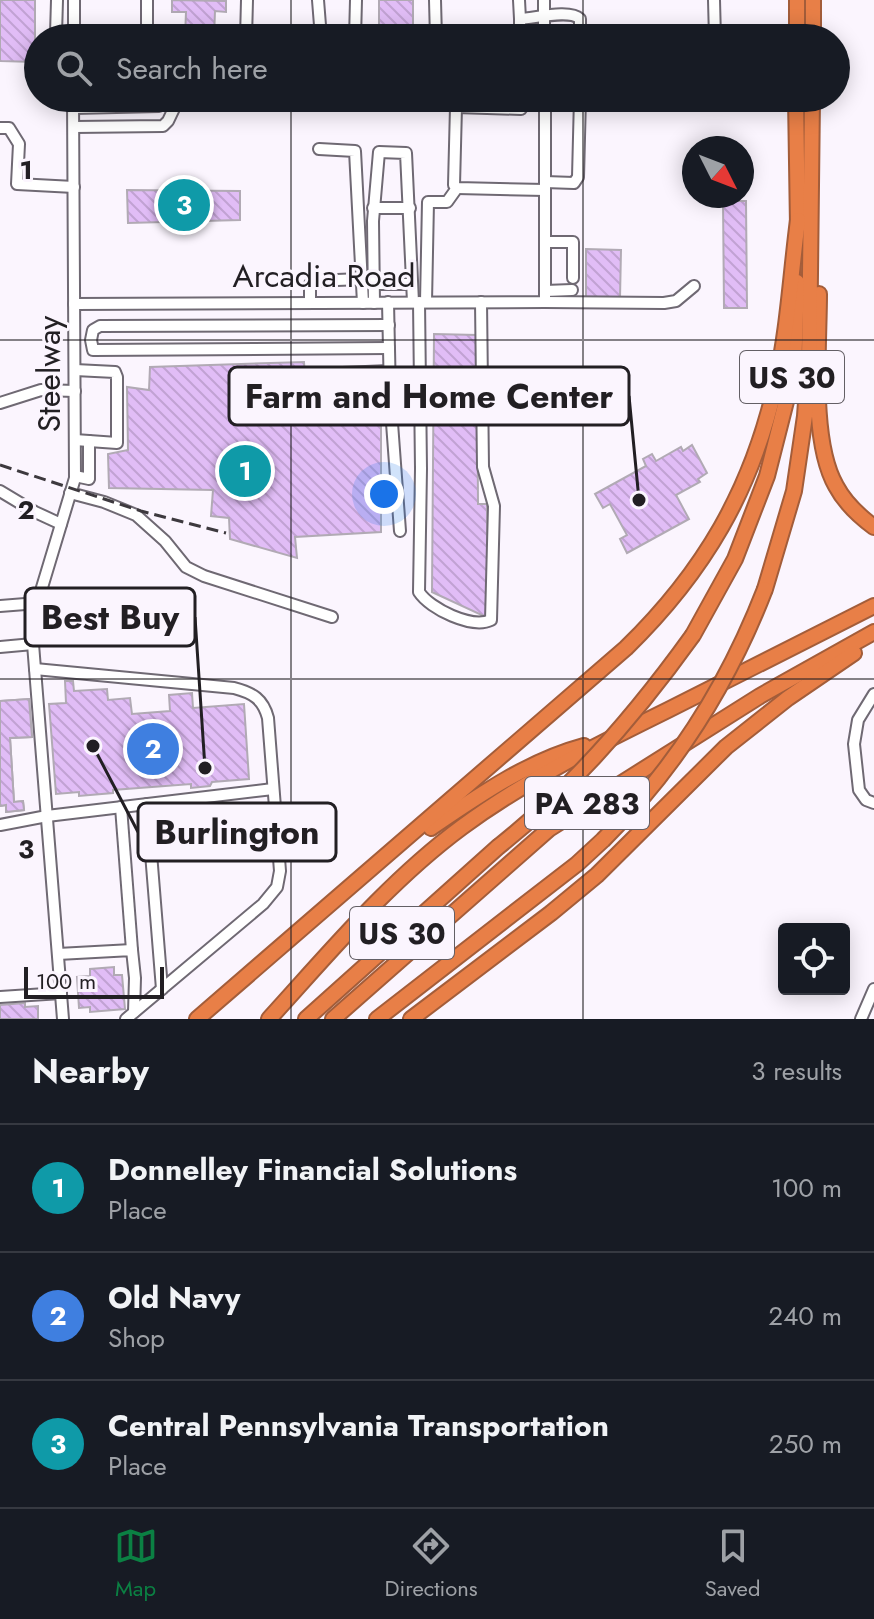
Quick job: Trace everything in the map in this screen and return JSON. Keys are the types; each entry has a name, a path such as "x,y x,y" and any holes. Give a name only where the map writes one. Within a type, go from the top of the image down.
{"highway":[{"path":"797,0 797,24"},
{"path":"813,0 813,24"},
{"name":"US 30","path":"306,1019 603,750 693,635 725,579 767,476 794,370 798,220 796,112"},
{"name":"US 30","path":"377,1019 577,864 603,840 647,794 705,711 740,649 765,589 794,491 803,435 809,361 812,112"},
{"path":"197,1019 626,648 670,603 697,568 733,506 761,437 776,380 798,220"},
{"path":"810,230 819,279 822,442 834,484 846,501 874,527"},
{"name":"PA 283","path":"269,1019 358,921 429,854 514,791 874,606"},
{"name":"PA 283","path":"333,1019 558,823 760,696 874,632"},
{"path":"411,1019 597,875 726,747 762,717 874,639"},
{"path":"380,862 522,771 563,752 608,740"}],"street":[{"path":"56,24 57,0"},
{"path":"74,0 74,24"},
{"path":"147,0 147,24"},
{"path":"246,24 247,0"},
{"path":"318,0 320,24"},
{"path":"355,24 356,0"},
{"path":"435,0 436,24"},
{"path":"519,0 520,24"},
{"path":"544,0 544,24"},
{"path":"714,0 715,24"},
{"path":"520,19 574,14 580,19 580,24"},
{"name":"Steelway","path":"63,1019 33,644 36,608 75,476 74,112"},
{"path":"74,127 163,126 172,112"},
{"path":"456,112 454,185 457,188"},
{"path":"545,112 545,296"},
{"path":"457,188 574,183 578,177 580,112"},
{"path":"0,128 9,128 19,144 17,184 74,187"},
{"path":"319,149 355,151 361,279 369,303"},
{"path":"369,303 373,284 373,208 379,152 406,153 412,284 419,302"},
{"path":"457,188 447,202 428,202 419,302 419,592 425,600 444,610 468,621 484,624 491,620 494,506 483,467 481,302"},
{"path":"373,208 410,208"},
{"path":"545,242 573,242 573,284 545,296"},
{"path":"310,303 310,284 313,281 361,279"},
{"path":"373,284 412,284"},
{"path":"545,296 664,303 676,301 694,286"},
{"name":"Arcadia Road","path":"74,304 481,302 545,296"},
{"path":"388,302 390,396 400,531"},
{"path":"138,303 139,325"},
{"path":"93,350 93,330 100,326 389,325"},
{"path":"75,349 389,348"},
{"path":"75,370 115,372 117,443 75,440"},
{"path":"389,371 319,374 318,395 390,396"},
{"path":"0,403 41,390 75,391"},
{"path":"75,476 89,479 89,441"},
{"path":"0,491 61,524"},
{"path":"70,493 136,515 165,541 186,567 204,576 332,617"},
{"path":"0,606 36,608"},
{"path":"0,647 33,644"},
{"path":"35,669 234,688 249,692 265,706 280,871 277,887 263,904 130,1016"},
{"path":"874,694 858,720 854,744 859,790 866,800 874,803"},
{"path":"0,825 47,816 273,789"},
{"path":"147,804 162,989"},
{"path":"121,807 135,978 130,1016"},
{"path":"58,954 132,950"},
{"path":"0,997 61,993"},
{"path":"861,1019 873,995"}],"building":[{"path":"0,0 35,0 35,24 24,24 24,62 0,61"},
{"path":"172,0 226,1 226,12 215,11 215,24 186,24 186,12 172,12"},
{"path":"379,0 413,0 413,24 379,24"},
{"path":"127,190 240,191 240,220 128,223"},
{"path":"723,208 746,208 747,308 724,308"},
{"path":"586,249 621,250 620,298 586,298"},
{"path":"434,334 477,335 478,504 487,504 488,618 432,592"},
{"path":"304,362 307,406 381,405 381,532 295,537 297,558 230,539 229,518 211,516 213,490 109,488 108,454 128,450 127,387 149,390 150,367"},
{"path":"692,445 707,473 698,479 700,482 676,495 689,519 627,553 620,539 627,535 610,504 603,508 595,494 646,466 643,459 652,454 656,461 681,447 683,451"},
{"path":"65,681 73,681 74,691 107,689 108,700 130,698 132,714 170,711 169,695 192,693 193,708 244,704 249,779 212,782 210,786 191,788 191,784 79,796 79,792 56,794 49,704 66,703"},
{"path":"29,699 32,737 10,738 14,802 23,801 24,810 6,812 6,805 0,806 0,701"},
{"path":"29,699 32,737 10,738 14,802 23,801 24,810 6,812 6,805 0,806 0,701"},
{"path":"114,967 114,975 122,975 125,1009 90,1012 90,1007 79,1008 77,977 90,976 90,969"},
{"path":"25,1003 25,1007 38,1006 38,1019 0,1019 0,1005"}],"railway":[{"path":"0,465 141,511 226,533"}],"place":[{"name":"Central Pennsylvania Transportation","path":"184,205"},
{"name":"Donnelley Financial Solutions","path":"245,471"},
{"name":"Farm and Home Center","path":"639,500"},
{"name":"Burlington","path":"93,746"},
{"name":"Old Navy","path":"153,749"},
{"name":"Best Buy","path":"205,768"}]}
